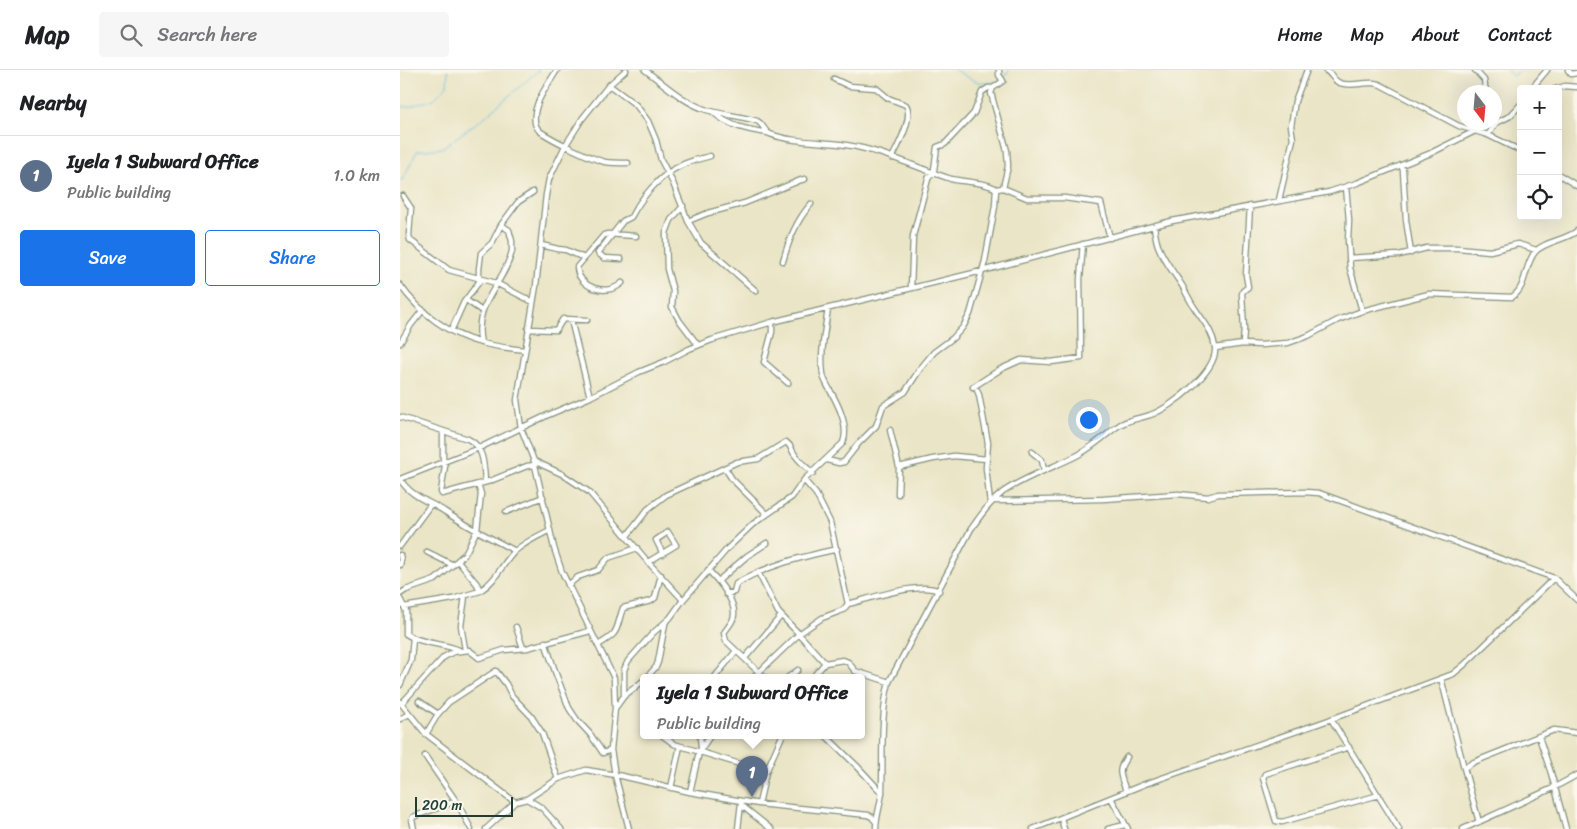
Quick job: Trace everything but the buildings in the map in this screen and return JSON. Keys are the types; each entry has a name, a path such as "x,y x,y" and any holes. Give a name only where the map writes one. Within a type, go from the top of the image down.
{"street":[{"path":"557,70 539,100 536,111 536,124 540,132 565,146 603,161 628,163"},
{"path":"626,70 609,85 582,119 554,166 547,187 533,302 517,395 521,428 535,463 550,530 562,572 614,678 616,708 611,750 615,775 629,829"},
{"path":"645,70 675,93 699,106 712,111 757,121 769,133"},
{"path":"911,288 913,236 938,146 945,144 974,114 982,92 988,88 993,88 1003,81 998,70"},
{"path":"1279,200 1293,137 1291,126 1296,101 1307,70"},
{"path":"1325,70 1342,84 1372,82 1379,84 1459,126 1488,134 1517,149"},
{"path":"1474,70 1484,80 1485,85"},
{"path":"1534,85 1547,70"},
{"path":"1568,70 1572,74 1577,73"},
{"path":"834,79 848,86 876,88 881,90 887,97 906,105 909,110 905,128 892,158"},
{"path":"609,85 636,105 648,121 656,140 661,160 669,173 688,220 703,246 756,291"},
{"path":"1562,87 1577,87"},
{"path":"993,88 992,99 1008,154 1008,166 1003,188"},
{"path":"1488,134 1496,123 1510,116 1517,108"},
{"path":"712,111 719,118 732,125 809,142 846,145 961,181 990,186 996,189 1003,188 1027,198 1064,198 1102,203 1110,238"},
{"path":"515,551 460,522 431,504 412,492 400,479 479,448 698,346 772,322 982,271 1190,217 1316,195 1346,187 1431,153 1475,131"},
{"path":"620,259 609,259 598,254 623,221 632,217 638,205 669,173 684,164 710,156"},
{"path":"1401,165 1411,252"},
{"path":"1560,175 1577,186"},
{"path":"688,220 745,203 805,179"},
{"path":"1346,187 1350,268 1362,311"},
{"path":"827,460 839,463 844,462 876,426 883,406 905,392 934,352 953,338 963,327 970,314 982,271 995,206 996,189"},
{"path":"452,330 466,300 477,287 480,278 481,253 492,243 501,225 518,202 533,192"},
{"path":"403,196 411,208 410,240 449,270 496,283 533,302"},
{"path":"783,261 798,220 811,204"},
{"path":"683,206 671,220 666,233 667,269 673,291 672,307 698,346"},
{"path":"1243,344 1242,294 1248,287 1246,275 1250,206"},
{"path":"481,344 479,331 482,311 512,251 509,230 501,225"},
{"path":"876,829 882,793 885,702 890,682 971,529 991,502 1016,484 1090,448 1118,426 1136,418 1152,415 1190,390 1209,366 1215,348 1205,322 1195,309 1161,252 1154,226"},
{"path":"1215,348 1243,344 1261,346 1288,343 1308,336 1338,320 1362,311 1432,294 1512,297 1520,290 1536,250 1577,231"},
{"path":"622,283 616,287 600,290 585,284 579,277 576,269 604,235 636,236"},
{"path":"541,244 554,249 566,250 584,258"},
{"path":"991,502 986,475 988,443 979,396 975,388 1001,369 1021,360 1051,362 1081,358 1080,279 1083,244"},
{"path":"1349,258 1399,255 1427,248 1490,251 1518,244 1536,250"},
{"path":"400,285 432,319 452,330 481,344 524,350"},
{"path":"466,300 482,311"},
{"path":"624,696 623,677 625,666 653,633 665,624 708,570 740,536 792,497 804,480 814,473 843,443 845,431 840,413 824,376 823,348 828,309"},
{"path":"400,343 423,310"},
{"path":"528,329 556,330 562,320 587,320"},
{"path":"570,320 590,397"},
{"path":"772,322 772,332 764,362 788,383"},
{"path":"400,417 473,441 479,448 485,482"},
{"path":"890,430 899,467 898,494"},
{"path":"443,431 443,462 445,466 442,494 485,482 535,463 568,478 589,492 683,600"},
{"path":"627,536 648,509 666,495 737,462 758,459 787,442 791,446 793,454 814,473"},
{"path":"1032,452 1042,460 1044,470"},
{"path":"899,467 954,456 987,459"},
{"path":"725,468 732,479 767,514"},
{"path":"804,480 816,494 830,522 848,604"},
{"path":"400,594 435,580 468,550 477,530 481,494 478,484"},
{"path":"991,502 1103,499 1178,494 1208,497 1218,494 1314,492 1338,499 1414,529 1448,539 1554,578 1577,600"},
{"path":"506,512 543,497"},
{"path":"400,546 431,504"},
{"path":"404,607 465,596 480,590 499,573 515,551 531,539 550,530"},
{"path":"648,562 663,554 677,544 668,532 656,540 663,554"},
{"path":"718,581 746,556 767,543"},
{"path":"568,584 578,577 598,570 608,558 637,548"},
{"path":"726,594 734,592 736,584 758,572 795,559 837,549"},
{"path":"427,552 453,564"},
{"path":"400,555 400,565"},
{"path":"458,561 480,590"},
{"path":"708,570 730,599 734,612 733,619 724,633 724,637 758,673 799,634 822,618 843,610 848,604 913,588 932,588 938,591"},
{"path":"758,572 781,616 824,663"},
{"path":"598,645 612,638 615,634 624,608 652,601 655,598 661,575"},
{"path":"1033,829 1126,791 1331,719 1459,670 1554,578"},
{"path":"465,596 461,626 465,650"},
{"path":"400,599 406,615 406,634 413,638 450,646 459,650"},
{"path":"745,658 781,616"},
{"path":"649,674 658,662 665,624"},
{"path":"516,627 523,648"},
{"path":"515,802 426,734 401,703 448,654 465,650 472,651 479,658 509,649 523,648 590,631"},
{"path":"400,685 411,660 413,638"},
{"path":"545,642 573,715 590,734 603,753 611,750"},
{"path":"717,674 736,651"},
{"path":"824,663 843,660 848,662 855,671 865,674"},
{"path":"816,674 823,667 824,663"},
{"path":"793,674 798,670"},
{"path":"426,734 438,714 450,702 493,672 498,672 512,696 531,716 542,733 558,779"},
{"path":"865,674 890,682"},
{"path":"1441,678 1478,822"},
{"path":"616,708 624,696 640,684"},
{"path":"419,701 438,714"},
{"path":"400,719 409,714"},
{"path":"1331,719 1399,829"},
{"path":"1464,768 1474,762 1554,730 1577,733"},
{"path":"1538,737 1551,773 1566,829"},
{"path":"666,739 680,746 700,750 766,772"},
{"path":"690,792 700,750 700,739"},
{"path":"700,750 708,739"},
{"path":"758,804 766,772 781,739"},
{"path":"829,739 882,793"},
{"path":"670,788 680,746"},
{"path":"1349,747 1265,774 1263,778 1276,820 1282,822 1379,796"},
{"path":"425,756 456,801 472,829"},
{"path":"1126,757 1119,770 1126,791"},
{"path":"486,829 515,802 527,799 558,779 583,770 615,775 741,803 868,815 876,822"},
{"path":"1463,829 1554,788 1577,775"},
{"path":"1108,829 1126,827 1111,798"},
{"path":"527,799 542,808 561,829"},
{"path":"414,829 413,817 456,801"},
{"path":"738,829 741,803"},
{"path":"741,803 771,829"},
{"path":"1061,818 1064,829"}],"waterway":[{"path":"400,106 408,107 434,99 447,86 448,70"},
{"path":"400,180 403,179 417,151 442,148 482,119 539,70"},
{"path":"955,70 982,83 1000,80"},
{"path":"1003,78 1009,70"},
{"path":"1507,70 1512,76 1521,70"}],"place":[{"name":"Iyela 1 Subward Office","path":"752,797"}]}
